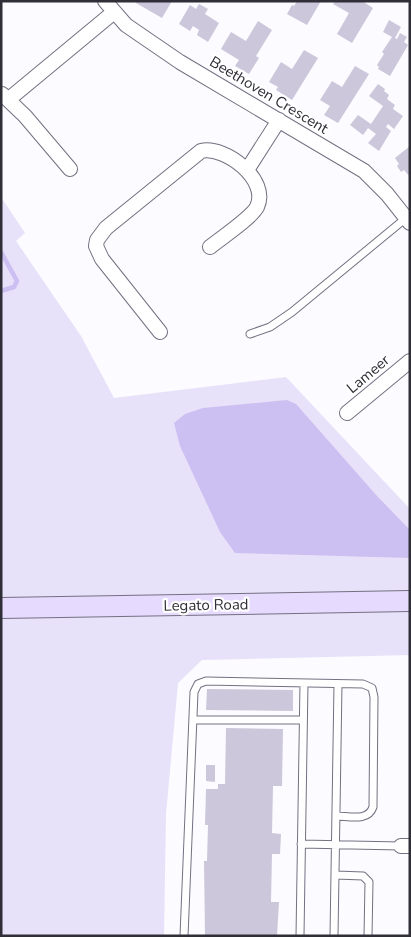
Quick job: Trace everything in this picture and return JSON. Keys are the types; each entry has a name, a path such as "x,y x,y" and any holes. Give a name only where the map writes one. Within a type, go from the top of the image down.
{"street":[{"path":"70,169 5,96 109,7"},
{"name":"Beethoven Crescent","path":"109,7 142,36 180,62 364,171 387,194 408,221"},
{"path":"247,170 279,120"},
{"path":"160,332 102,259 96,246 97,240 106,228 201,151 212,150 221,152 247,170 259,192 257,206 253,212 210,247"},
{"name":"Lameer","path":"347,412 410,361"},
{"name":"Legato Road","path":"1,608 410,601"}],"lane":[{"path":"250,334 270,327 292,312 408,221"},
{"path":"184,936 194,692 195,688 202,682 366,684 374,690 374,807 366,816 336,816"},
{"path":"300,936 304,683"},
{"path":"334,936 338,684"},
{"path":"193,720 304,720"},
{"path":"301,844 405,846"},
{"path":"336,875 363,876 368,882 368,936"}],"shaded area":[{"path":"1,197 25,233 16,241 81,336 114,398 286,377 410,509 410,591 1,598"},
{"path":"287,400 296,404 377,496 410,530 410,558 235,553 220,532 180,446 174,423 185,414 203,408"},
{"path":"410,610 410,655 202,660 178,683 166,814 164,936 1,936 1,618"}],"building":[{"path":"137,1 172,1 162,18 136,3"},
{"path":"297,1 321,1 307,25 287,14 292,5 294,6"},
{"path":"335,1 362,1 373,8 352,43 337,34 349,13 333,4"},
{"path":"199,4 208,9 205,14 219,23 208,42 197,35 199,30 193,26 190,31 179,24 190,5 196,9"},
{"path":"389,20 401,27 395,38 397,39 400,33 407,37 404,42 408,45 390,76 378,69 377,65 384,54 382,52 392,37 383,32"},
{"path":"258,21 272,30 256,56 259,58 249,74 235,66 239,60 221,49 231,32 246,41"},
{"path":"304,50 318,58 292,100 276,90 278,87 269,82 281,62 292,69"},
{"path":"355,66 369,74 338,123 324,115 330,106 320,100 332,81 342,87"},
{"path":"378,84 389,95 387,99 395,105 393,109 403,116 394,129 388,124 386,127 391,131 379,151 368,143 376,134 368,128 363,135 350,125 358,115 371,124 383,106 369,96"},
{"path":"410,146 410,177 404,170 401,172 395,158"},
{"path":"207,689 293,690 293,711 206,710"},
{"path":"226,728 283,729 282,786 273,786 272,833 281,834 280,854 272,854 271,902 279,902 277,936 205,936 204,861 207,861 208,825 205,825 206,789 218,789 218,784 225,784"},
{"path":"206,765 215,765 215,782 206,781"}],"waterway":[{"path":"1,252 17,281 14,287 1,291"}]}
